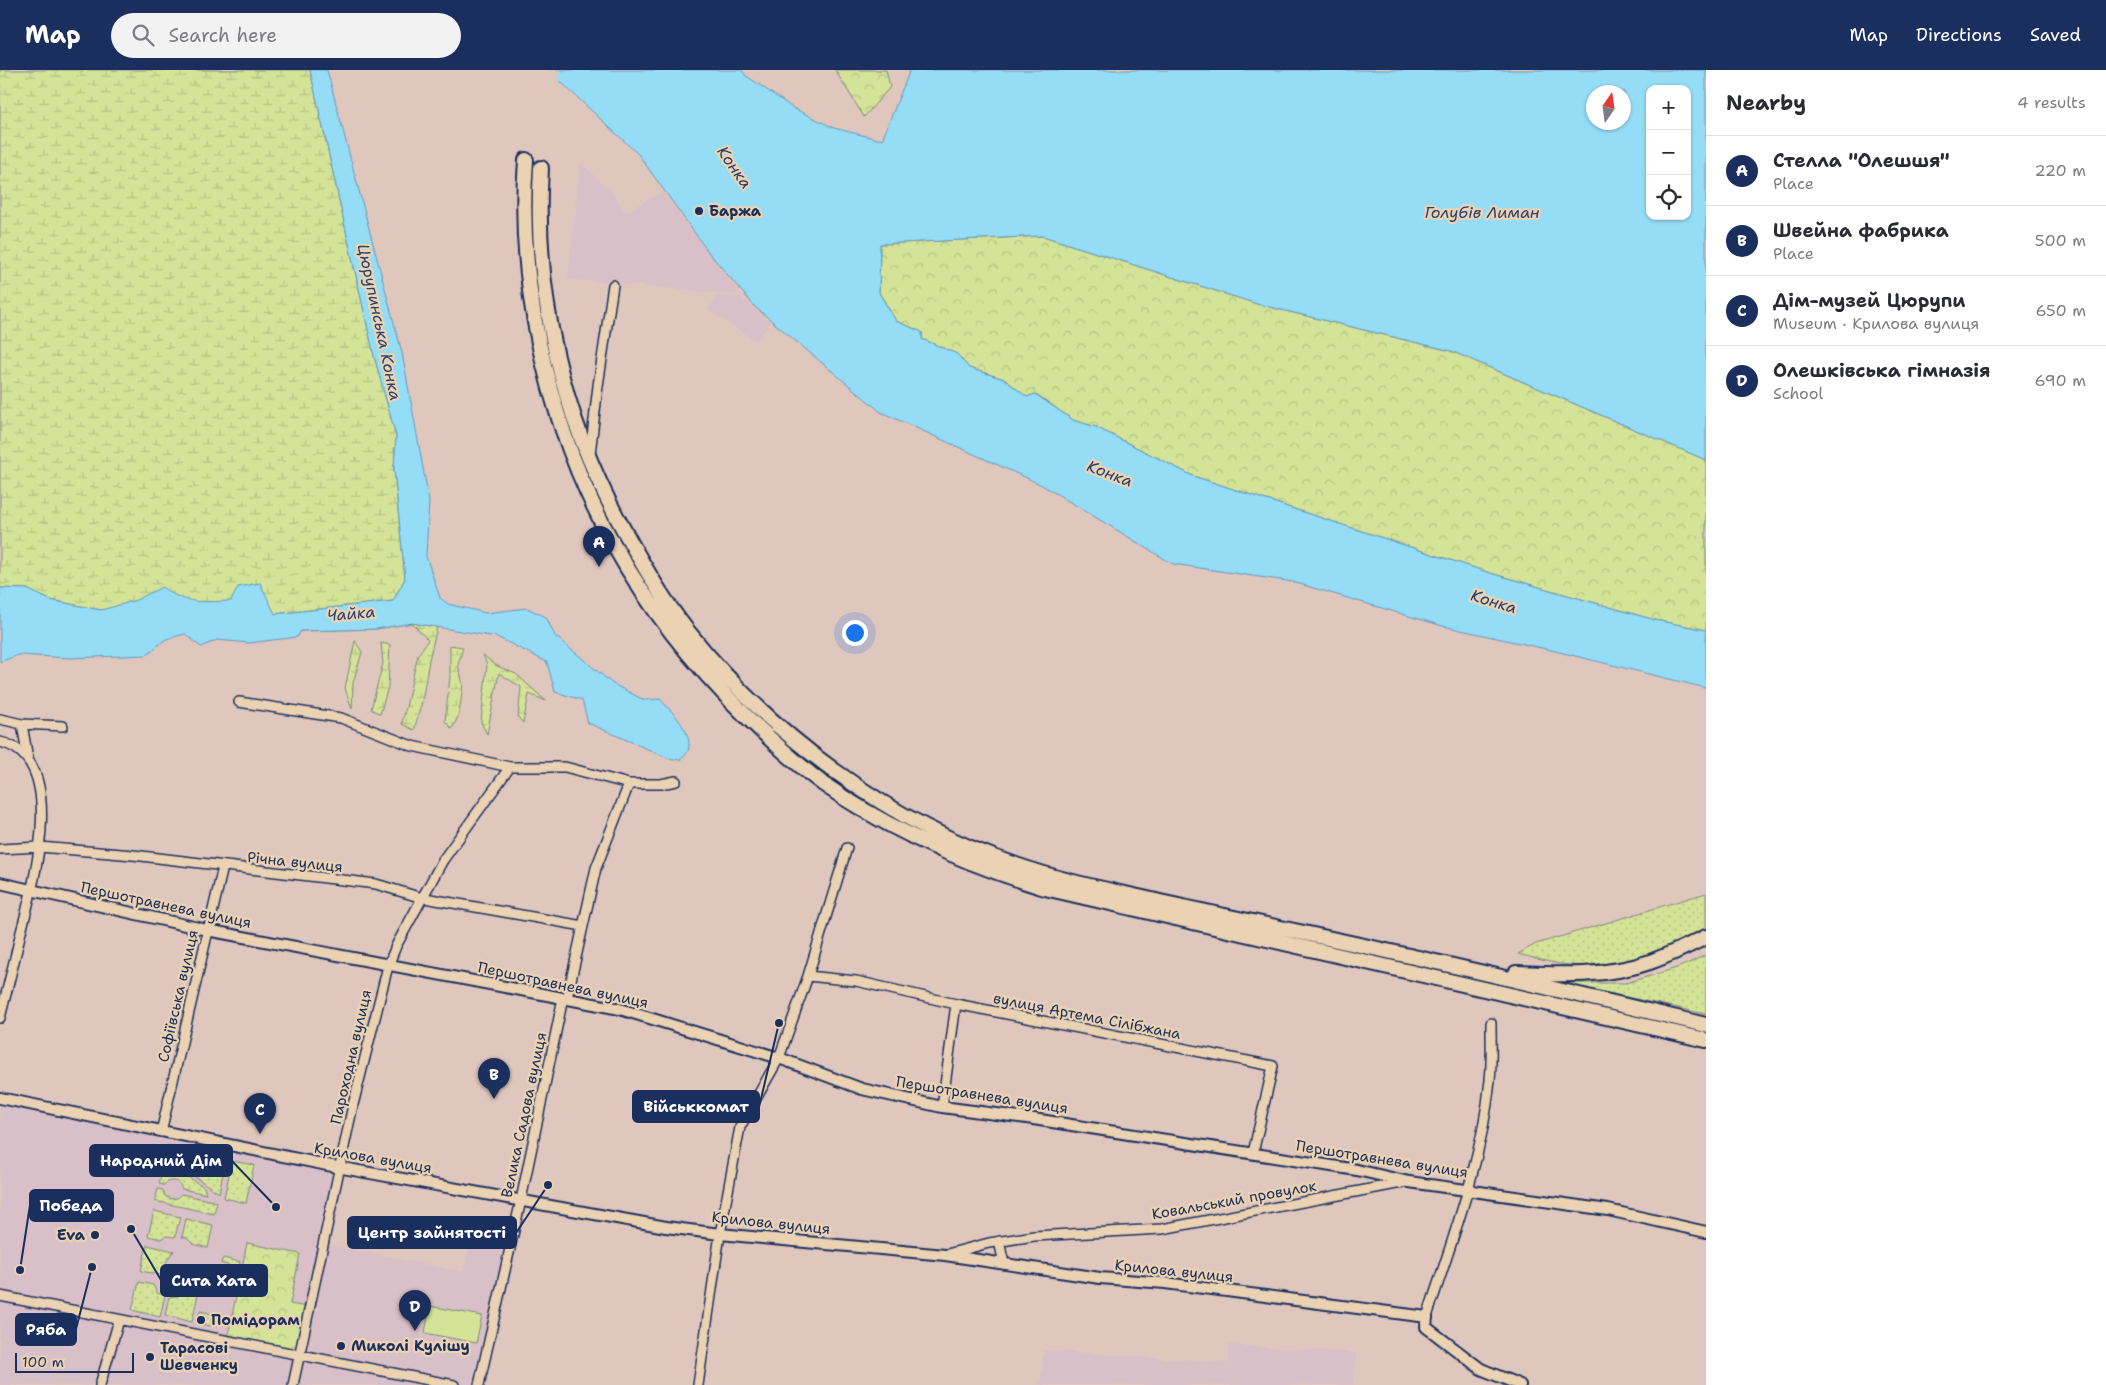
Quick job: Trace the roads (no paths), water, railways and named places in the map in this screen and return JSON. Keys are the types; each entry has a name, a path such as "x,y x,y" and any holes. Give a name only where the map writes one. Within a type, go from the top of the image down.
{"highway":[{"path":"526,160 524,221 525,260 529,296 555,409 580,477 595,511 633,578 682,645 716,686 770,739 822,782 901,832 994,873 1045,888 1706,1041"},
{"path":"541,168 539,205 541,264 550,326 564,382 590,457 612,509 650,577 686,629 728,677 769,719 818,759 919,824 970,848 1020,867 1108,890 1470,968 1706,1025"},
{"path":"1470,968 1568,975 1605,972 1648,963 1706,937"}],"street":[{"path":"590,457 613,285"},
{"path":"239,702 342,718 412,746 510,766 565,767 629,784 661,784 676,781"},
{"path":"0,719 22,724 63,726"},
{"path":"22,724 28,760"},
{"path":"0,742 20,750 34,771 38,784 40,847 0,1018"},
{"name":"Пароходна вулиця","path":"293,1385 301,1356 353,1105 388,966 396,946 443,860 510,766"},
{"name":"Велика Садова вулиця","path":"479,1385 565,998 596,868 629,784"},
{"name":"Річна вулиця","path":"0,849 40,847 133,855 376,884 422,897 583,926"},
{"path":"698,1385 720,1234 740,1127 779,1058 808,976 847,848"},
{"name":"Софіївська вулиця","path":"161,1132 206,930 223,867"},
{"name":"Першотравнева вулиця","path":"0,883 206,930 620,1009 779,1058 862,1089 942,1107 1027,1118 1253,1153 1356,1170 1409,1182 1608,1210 1706,1232"},
{"name":"вулиця Артема Сілібжана","path":"808,976 856,981 956,1004 1273,1066 1253,1153"},
{"path":"942,1107 956,1004"},
{"path":"1491,1023 1490,1080 1480,1141 1468,1189 1427,1317 1426,1327 1481,1369 1520,1385"},
{"name":"Крилова вулиця","path":"0,1098 341,1168 666,1227 720,1234 945,1255 1100,1278 1165,1284 1427,1317"},
{"name":"Ковальський провулок","path":"945,1255 999,1241 1034,1236 1162,1229 1409,1182"},
{"path":"999,1241 1004,1264"},
{"path":"0,1296 454,1385"},
{"path":"100,1385 119,1320"}],"water":[{"path":"310,70 327,70 402,353 429,501 426,556 440,598 448,604 486,613 527,608 546,617 555,636 613,684 644,700 660,699 665,704 685,729 688,737 688,751 680,760 668,758 588,723 582,700 555,692 547,662 497,637 412,623 376,629 301,631 297,637 249,643 217,640 201,647 185,634 166,639 146,655 70,658 18,655 0,662 0,588 27,589 50,600 101,610 134,601 162,587 187,600 203,602 231,601 238,587 260,583 275,614 393,601 405,579 394,469 396,436 374,356"},
{"name":"Голубів Лиман","path":"548,70 742,70 745,75 793,108 834,128 882,140 910,70 1706,70 1706,460 1451,351 1257,304 1043,236 880,244 879,293 896,321 922,332 922,339 957,354 969,368 1004,379 1027,397 1035,394 1073,420 1096,427 1193,476 1490,573 1655,620 1706,630 1706,688 1443,626 1293,582 1173,564 1042,485 881,412 755,307 709,253 638,154"}],"place":[{"name":"Баржа","path":"699,211"},
{"name":"Стелла \"Олешшя\"","path":"599,567"},
{"name":"Військкомат","path":"779,1023"},
{"name":"Швейна фабрика","path":"494,1099"},
{"name":"Дім-музей Цюрупи","path":"260,1134"},
{"name":"Центр зайнятості","path":"548,1185"},
{"name":"Народний Дім","path":"276,1207"},
{"name":"Сита Хата","path":"131,1229"},
{"name":"Eva","path":"95,1235"},
{"name":"Ряба","path":"92,1267"},
{"name":"Победа","path":"20,1270"},
{"name":"Помідорам","path":"201,1320"},
{"name":"Олешківська гімназія","path":"415,1331"},
{"name":"Миколі Кулішу","path":"341,1346"},
{"name":"Тарасові Шевченку","path":"150,1357"}],"water label":[{"name":"Конка","path":"735,167"},
{"name":"Цюрупинська Конка","path":"380,322"},
{"name":"Конка","path":"1110,473"},
{"name":"Конка","path":"1494,601"},
{"name":"Чайка","path":"351,613"}]}
